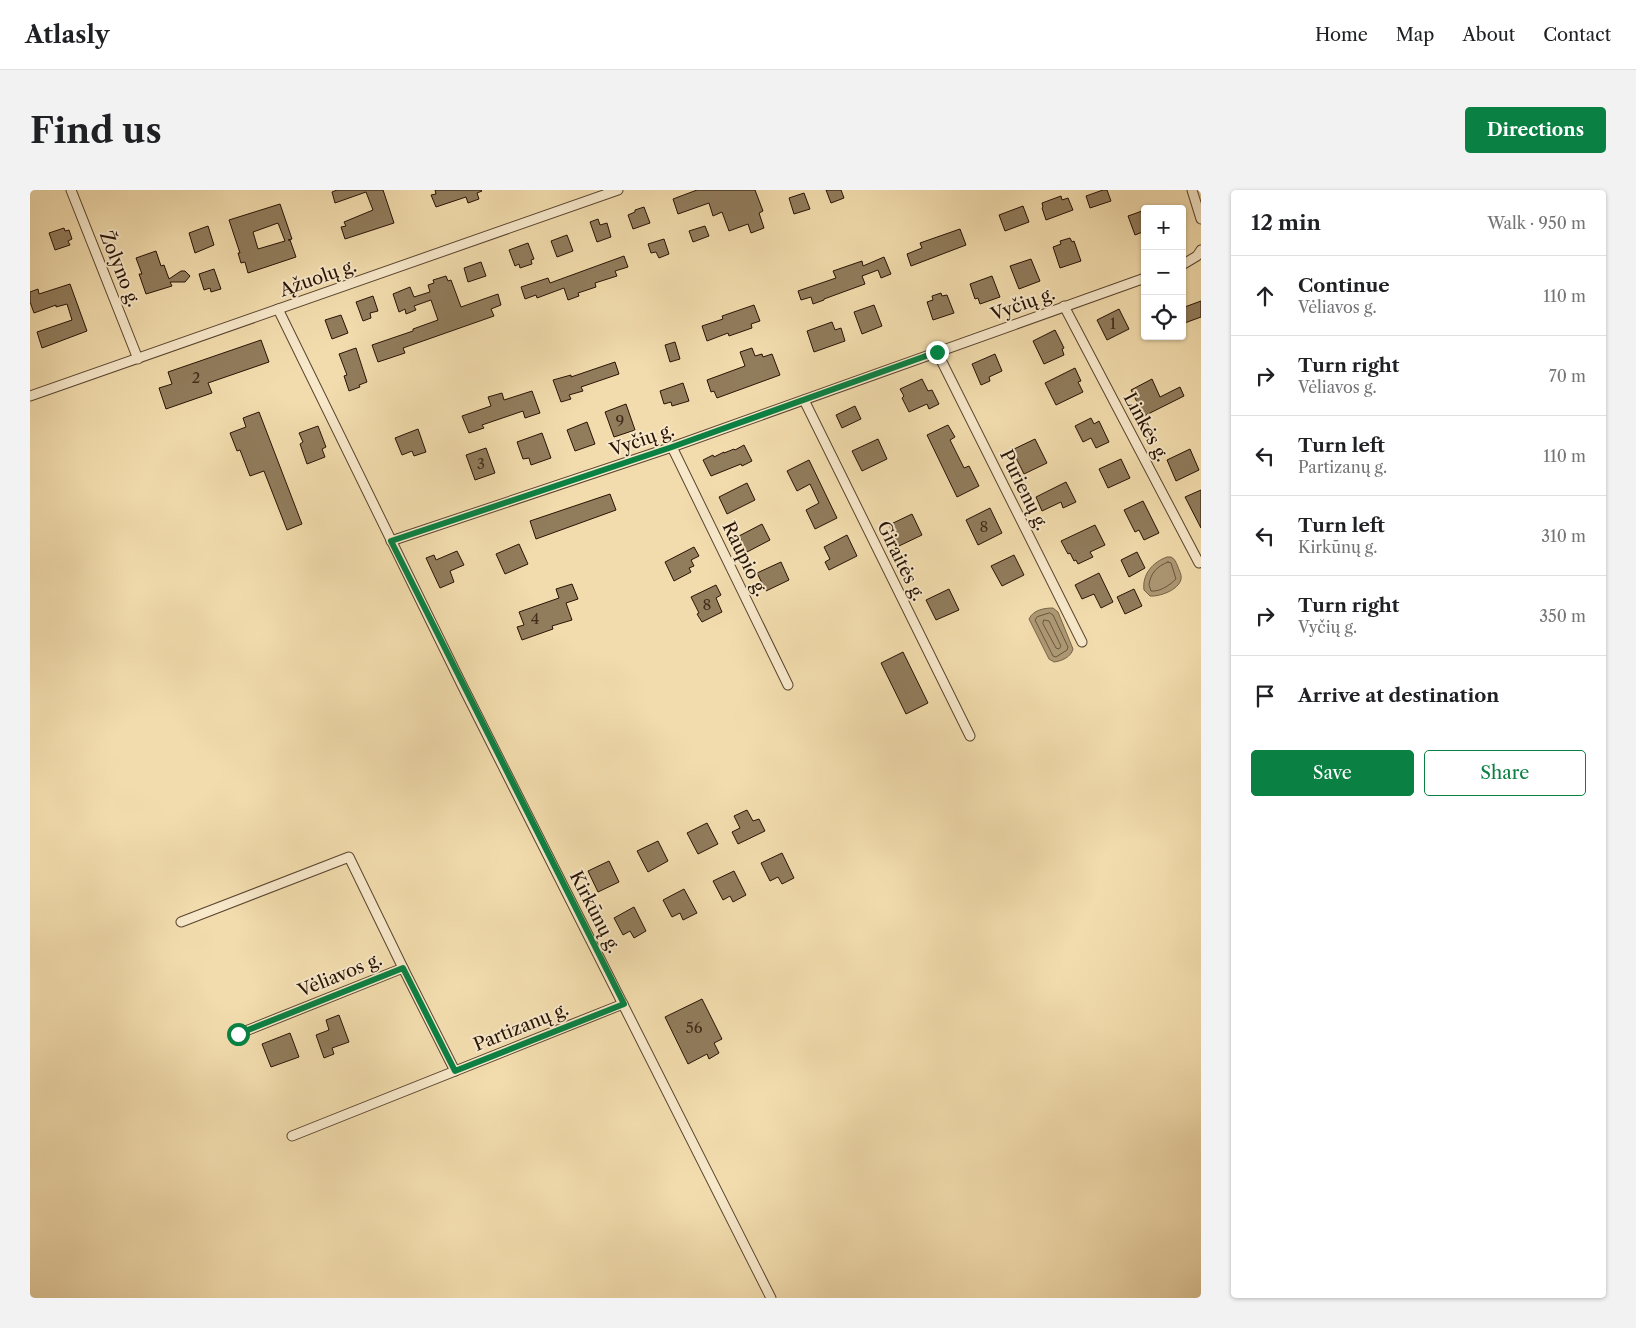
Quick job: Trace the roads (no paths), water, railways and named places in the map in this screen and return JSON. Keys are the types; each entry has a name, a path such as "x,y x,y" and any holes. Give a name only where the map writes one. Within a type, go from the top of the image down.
{"street":[{"name":"Žolyno g.","path":"71,190 138,359"},
{"name":"Ąžuolų g.","path":"30,396 618,190"},
{"path":"1192,190 1201,219"},
{"path":"1186,263 1197,256 1201,250"},
{"name":"Vyčių g.","path":"391,541 672,447 1141,279"},
{"name":"Linkės g.","path":"1064,306 1199,563"},
{"path":"278,309 391,541"},
{"name":"Purienų g.","path":"937,352 1082,642"},
{"name":"Giraitės g.","path":"804,400 970,736"},
{"name":"Raupio g.","path":"672,447 788,685"},
{"name":"Kirkūnų g.","path":"391,541 771,1298"},
{"path":"181,922 349,858 403,968"},
{"name":"Vėliavos g.","path":"238,1034 403,968 455,1071"},
{"name":"Partizanų g.","path":"292,1136 624,1004"}],"water":[{"path":"1167,557 1171,557 1176,562 1181,579 1177,586 1168,592 1150,596 1144,590 1147,574 1153,565"},
{"path":"1053,608 1058,612 1073,649 1066,658 1054,662 1049,659 1029,619 1036,612"}]}
